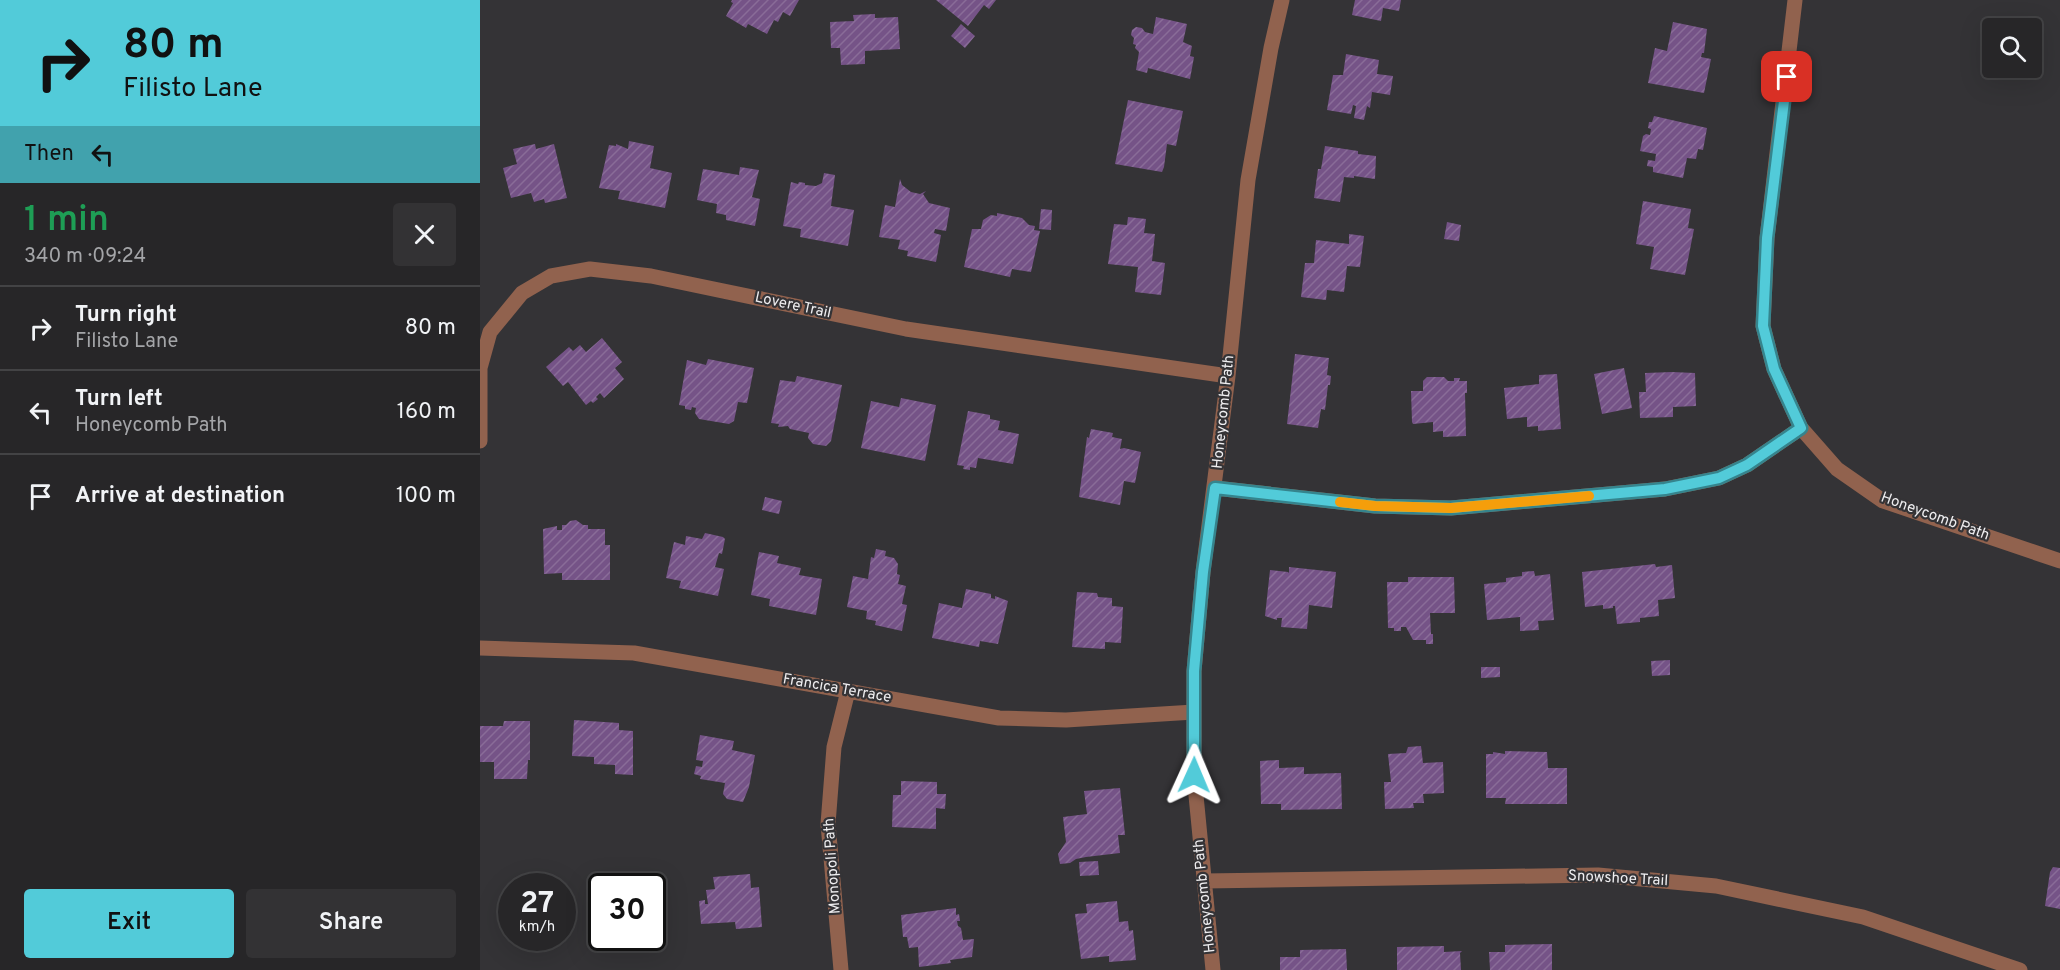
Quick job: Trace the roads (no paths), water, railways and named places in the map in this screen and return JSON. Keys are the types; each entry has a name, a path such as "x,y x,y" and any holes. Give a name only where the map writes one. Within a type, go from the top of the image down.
{"street":[{"name":"Honeycomb Path","path":"1213,970 1194,775 1194,671 1248,180 1271,48 1282,0"},
{"name":"Honeycomb Path","path":"1795,0 1767,238 1763,326 1774,369 1801,428 1837,469 1883,501 2060,561"},
{"name":"Lovere Trail","path":"480,441 480,368 490,332 522,293 551,276 590,269 651,276 906,329 1228,376"},
{"path":"1215,488 1375,506 1451,508 1665,489 1719,478 1747,465 1801,428"},
{"name":"Francica Terrace","path":"480,648 634,653 999,718 1066,720 1194,712"},
{"name":"Monopoli Path","path":"841,970 828,824 834,747 848,691"},
{"name":"Snowshoe Trail","path":"1204,880 1598,875 1716,886 1863,918 2020,970"}]}
